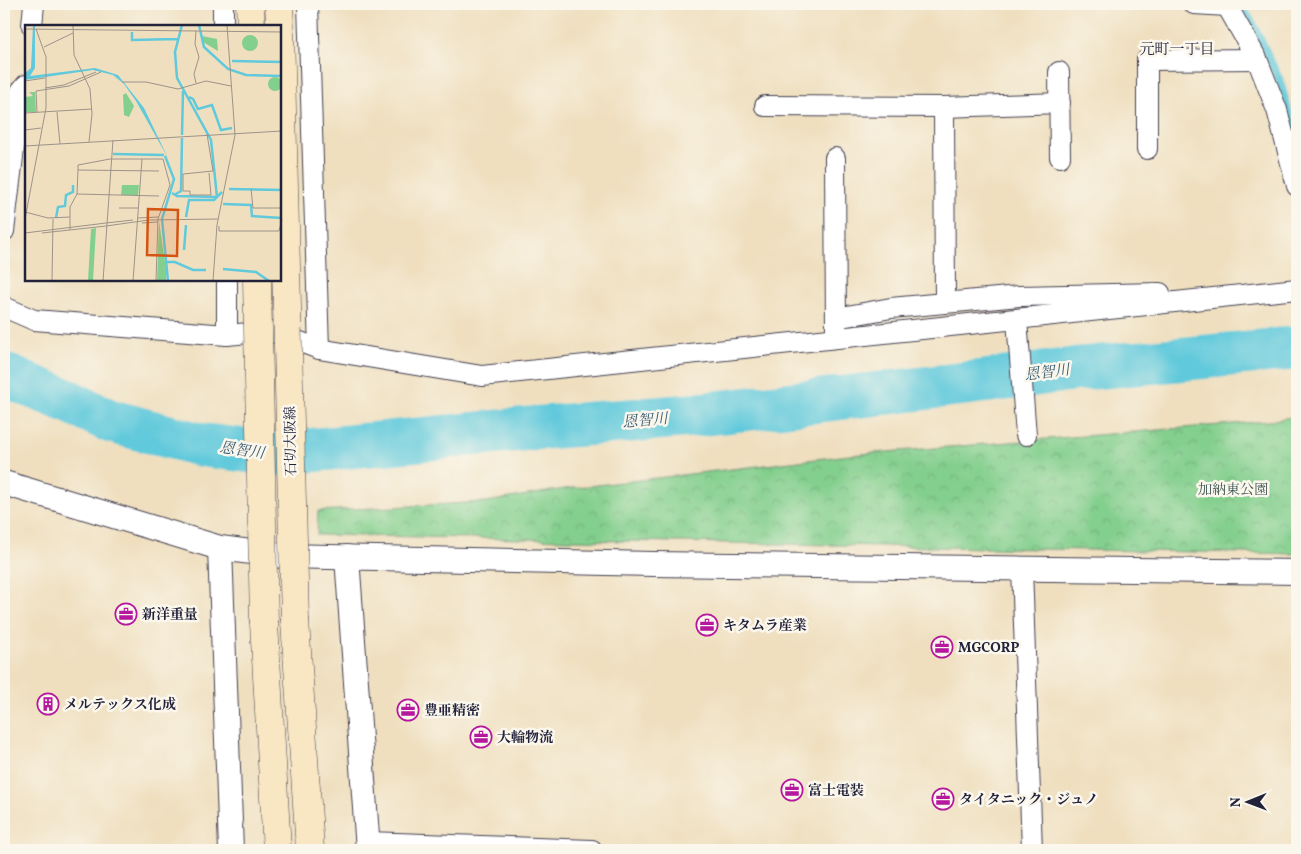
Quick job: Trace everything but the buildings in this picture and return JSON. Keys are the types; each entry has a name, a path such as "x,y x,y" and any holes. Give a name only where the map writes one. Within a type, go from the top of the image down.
{"main road":[{"path":"250,4 251,25"},
{"path":"279,4 280,25"},
{"name":"石切大阪線","path":"281,70 295,621 310,850"},
{"path":"257,281 264,623 277,850"}],"street":[{"path":"32,25 34,4"},
{"path":"222,4 223,25"},
{"path":"308,4 319,349"},
{"path":"1194,4 1227,5 1257,59 1277,110 1297,186"},
{"path":"1147,149 1147,60 1257,59"},
{"path":"1059,72 1060,157"},
{"path":"4,231 9,146 21,90 25,86"},
{"path":"766,106 944,106 1060,103"},
{"path":"944,106 945,303"},
{"path":"835,158 836,338"},
{"path":"226,281 227,336"},
{"path":"4,307 34,320 227,336 271,331 319,349 482,376 1297,289"},
{"path":"836,318 891,308 1019,296 1166,293 1224,298"},
{"path":"1017,320 1026,435"},
{"path":"4,483 220,548 283,556 643,564 1297,572"},
{"path":"220,548 231,850"},
{"path":"347,558 368,846 592,850"},
{"path":"1022,568 1032,850"}],"green space":[{"name":"加納東公園","path":"1297,416 1297,554 317,535 318,511 486,502 564,489 850,455 1269,421"}],"waterway":[{"path":"1240,4 1253,24 1280,81 1297,145"},
{"name":"恩智川","path":"4,375 68,401 110,421 201,445 274,454 525,429 686,416 1076,369 1297,348"}],"place":[{"name":"新洋重量","path":"126,614"},
{"name":"キタムラ産業","path":"707,625"},
{"name":"MGCORP","path":"942,647"},
{"name":"メルテックス化成","path":"48,704"},
{"name":"豊亜精密","path":"408,710"},
{"name":"大輪物流","path":"481,737"},
{"name":"富士電装","path":"792,790"},
{"name":"タイタニック・ジュノ","path":"943,799"}],"district":[{"name":"元町一丁目","path":"1177,49"}]}
